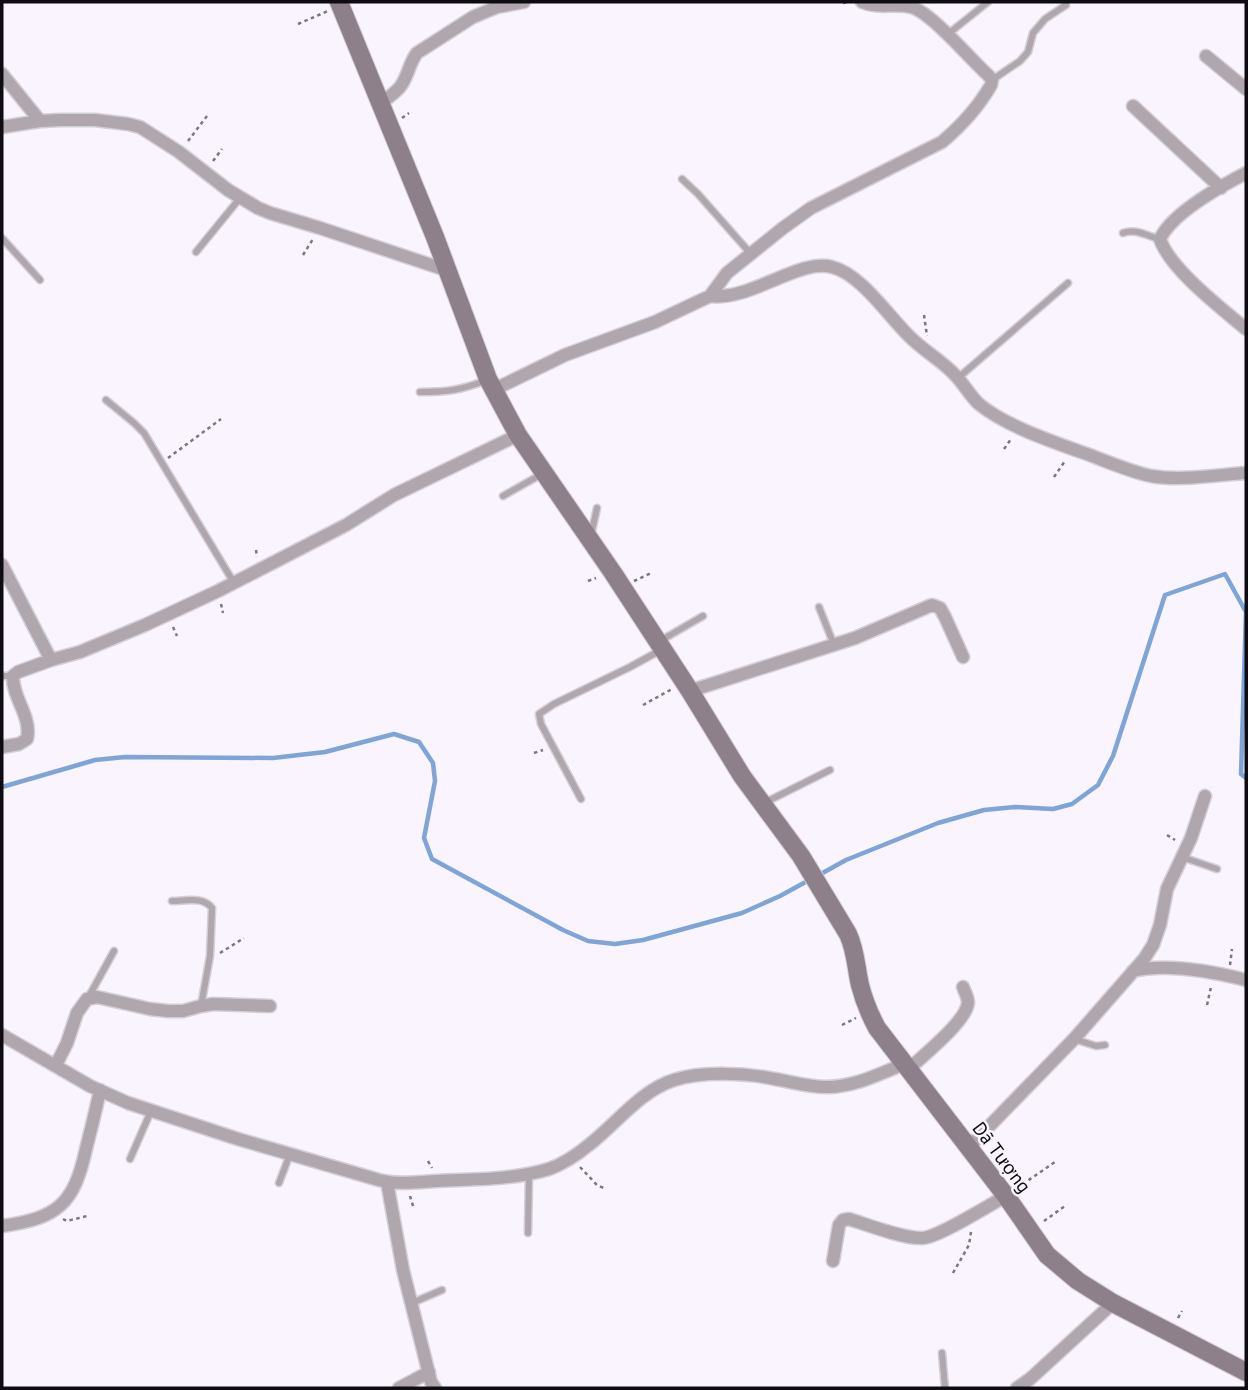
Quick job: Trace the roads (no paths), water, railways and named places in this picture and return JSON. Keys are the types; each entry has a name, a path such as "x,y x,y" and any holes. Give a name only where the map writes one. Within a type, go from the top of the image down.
{"street":[{"path":"381,103 402,85 417,53 473,17 497,7 524,2"},
{"path":"491,385 655,322 710,296 727,273 811,208 942,142 958,129 972,114 992,80 927,15 912,7 862,2"},
{"name":"Dã Tượng","path":"340,4 435,237 491,385 517,435 660,646 742,776 800,856 848,934 854,947 860,985 877,1028 1006,1196 1047,1255 1078,1281 1113,1303 1246,1371"},
{"path":"1206,56 1246,89"},
{"path":"2,74 40,121"},
{"path":"1133,106 1221,188"},
{"path":"2,127 40,121 94,120 140,127 180,152 240,198 270,213 446,270"},
{"path":"1246,173 1192,205 1163,232 1160,239 1163,249 1180,271 1246,329"},
{"path":"710,296 720,297 751,290 814,266 833,267 845,271 873,296 912,339 958,378 978,403 1018,427 1149,475 1176,478 1246,473"},
{"path":"2,747 19,744 27,739 29,730 7,676 80,652 234,583 346,525 394,495 517,435"},
{"path":"2,565 51,660"},
{"path":"687,687 855,638 932,605 940,608 964,657"},
{"path":"969,1147 1074,1039 1153,945 1167,889 1191,838 1205,796"},
{"path":"1133,971 1153,968 1200,971 1246,980"},
{"path":"2,1035 128,1103 290,1154 387,1182 484,1179 529,1174 552,1168 590,1144 656,1088 675,1080 724,1074 748,1075 810,1086 847,1086 906,1067 944,1037 963,1014 968,1006 968,998 963,987"},
{"path":"55,1065 87,999 97,997 168,1011 183,1011 213,1004 270,1006"},
{"path":"2,1226 33,1220 52,1211 68,1198 82,1167 100,1090"},
{"path":"387,1182 403,1270 435,1388"},
{"path":"833,1261 839,1225 843,1220 849,1219 909,1237 926,1238 1006,1196"},
{"path":"1017,1388 1031,1379 1113,1303"},
{"path":"398,1388 429,1372"}],"lane":[{"path":"947,35 988,2"},
{"path":"992,80 1020,61 1032,43 1032,33 1045,19 1066,5"},
{"path":"682,179 751,254"},
{"path":"196,252 240,198"},
{"path":"1123,233 1136,231 1160,239"},
{"path":"2,238 40,280"},
{"path":"958,378 1068,283"},
{"path":"420,392 449,392 491,385"},
{"path":"106,400 144,433 234,583"},
{"path":"503,496 544,473"},
{"path":"590,540 597,508"},
{"path":"819,607 834,645"},
{"path":"580,799 541,724 539,714 630,667 703,616"},
{"path":"763,804 830,770"},
{"path":"1182,857 1217,869"},
{"path":"172,901 203,900 210,904 213,913 210,956 201,1006"},
{"path":"87,999 114,951"},
{"path":"1074,1039 1096,1046 1105,1045"},
{"path":"130,1159 151,1111"},
{"path":"279,1183 290,1154"},
{"path":"528,1233 529,1174"},
{"path":"412,1303 442,1290"},
{"path":"942,1353 945,1388"}],"waterway":[{"path":"819,875 846,860 938,823 984,810 1015,807 1053,809 1072,804 1098,785 1113,756 1165,595 1225,574 1246,612 1241,774 1246,778"},
{"path":"2,787 95,760 125,757 273,758 325,752 394,734 419,742 433,763 435,781 424,838 432,859 588,941 615,944 643,940 742,913 811,879"}]}
